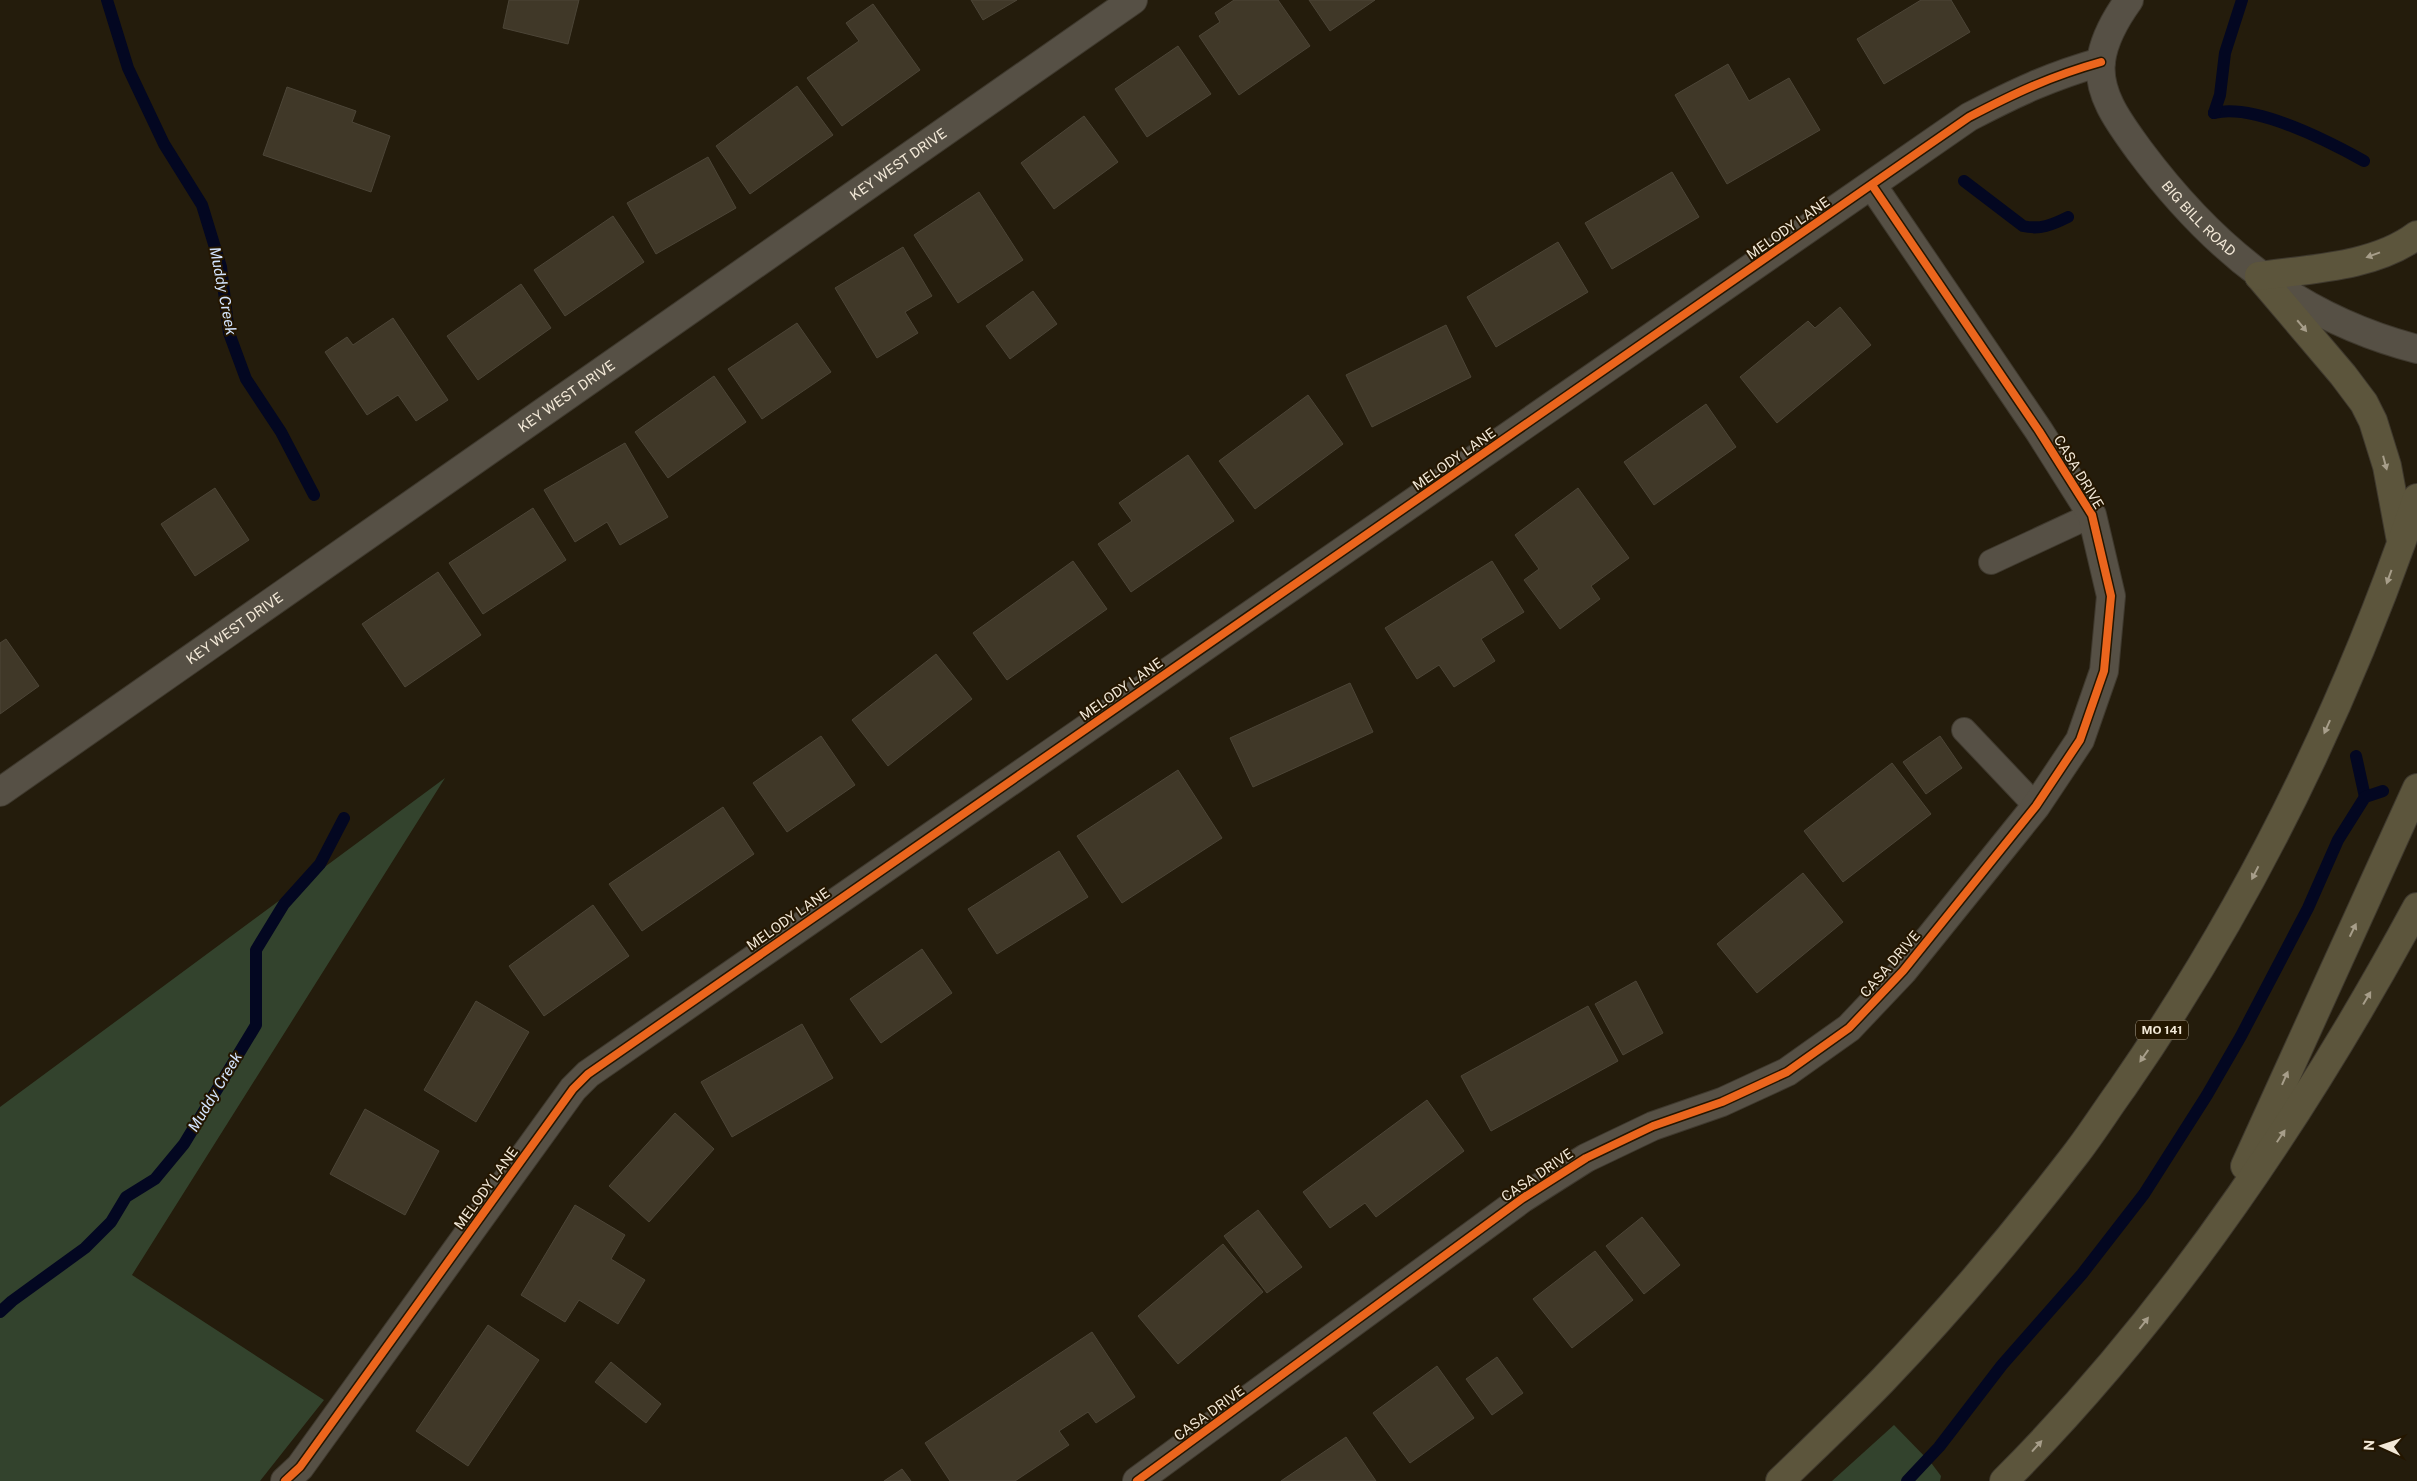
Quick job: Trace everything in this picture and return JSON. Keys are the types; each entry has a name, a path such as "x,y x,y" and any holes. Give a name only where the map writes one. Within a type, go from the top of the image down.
{"highway":[{"path":"2259,276 2348,264 2406,244 2417,235"},
{"path":"2259,276 2343,375 2364,403 2373,421 2387,466 2402,543"},
{"name":"MO 141","path":"1780,1481 1882,1381 1983,1269 2076,1153 2162,1030 2240,902 2308,770 2369,630 2417,498"},
{"path":"2214,1234 2417,788"},
{"path":"2004,1481 2126,1347 2214,1234 2299,1110 2376,982 2417,907"}],"street":[{"name":"KEY WEST DRIVE","path":"0,792 1134,0"},
{"name":"BIG BILL ROAD","path":"2129,0 2114,22 2101,62 2103,85 2110,107 2156,172 2194,218 2259,276 2327,316 2370,334 2417,349"},
{"name":"MELODY LANE","path":"285,1481 300,1466 552,1118 588,1074 1970,117 2056,75 2101,62"},
{"name":"CASA DRIVE","path":"1137,1481 1523,1198 1586,1158 1653,1126 1722,1102 1787,1072 1849,1028 1902,971 2036,806 2080,740 2104,671 2111,596 2092,515 2039,431 1872,186"}],"lane":[{"path":"1991,562 2092,515"},
{"path":"1964,730 2036,806"}],"green space":[{"path":"445,778 132,1275 324,1400 260,1481 0,1481 0,1107"},
{"path":"1894,1425 1932,1464 1941,1476 1940,1481 1832,1481"}],"building":[{"path":"509,0 579,0 568,44 503,28"},
{"path":"971,0 1017,0 983,20"},
{"path":"1234,0 1278,0 1310,46 1239,95 1199,36 1220,22 1215,13"},
{"path":"1309,0 1375,0 1330,31"},
{"path":"1921,0 1951,0 1970,32 1884,84 1857,39"},
{"path":"873,4 920,70 842,126 807,78 859,41 846,23"},
{"path":"1178,46 1211,94 1147,137 1115,89"},
{"path":"1728,64 1749,101 1789,78 1820,130 1727,184 1675,95"},
{"path":"797,86 833,135 750,194 716,146"},
{"path":"287,87 356,111 352,122 390,136 371,192 263,155"},
{"path":"1084,116 1118,162 1054,209 1021,163"},
{"path":"708,157 736,208 656,254 627,203"},
{"path":"1672,172 1699,217 1612,269 1585,223"},
{"path":"979,192 1023,260 958,303 914,235"},
{"path":"613,216 644,262 565,316 534,270"},
{"path":"1558,242 1588,292 1496,347 1467,297"},
{"path":"903,247 932,296 905,312 918,333 877,358 835,288"},
{"path":"521,284 551,328 478,380 447,336"},
{"path":"1033,291 1057,324 1010,359 986,326"},
{"path":"1840,307 1871,345 1777,423 1740,377 1808,321 1815,328"},
{"path":"393,318 448,400 416,421 398,395 367,415 325,352 347,337 353,345"},
{"path":"797,323 831,372 762,419 728,369"},
{"path":"1446,325 1471,377 1372,427 1346,375"},
{"path":"714,376 746,422 668,478 635,432"},
{"path":"1308,395 1343,444 1255,509 1219,461"},
{"path":"1706,404 1736,447 1654,505 1624,462"},
{"path":"625,443 668,517 620,545 607,522 575,542 544,490"},
{"path":"1188,455 1234,521 1131,592 1098,544 1132,521 1119,503"},
{"path":"215,488 249,540 195,576 161,524"},
{"path":"1578,488 1629,558 1591,586 1600,599 1560,629 1524,580 1539,569 1515,535"},
{"path":"533,508 566,560 483,614 449,563"},
{"path":"1073,561 1107,609 1007,680 973,633"},
{"path":"1492,561 1524,612 1481,639 1495,661 1454,687 1439,665 1417,679 1385,628"},
{"path":"438,572 481,635 405,687 362,624"},
{"path":"6,639 39,686 0,714 0,643"},
{"path":"936,654 972,699 888,766 852,720"},
{"path":"1350,683 1373,732 1253,787 1230,738"},
{"path":"821,736 855,785 787,832 753,783"},
{"path":"1940,736 1962,768 1926,794 1903,762"},
{"path":"1892,763 1931,814 1843,882 1804,831"},
{"path":"1178,770 1222,838 1122,903 1077,836"},
{"path":"723,807 754,854 642,931 609,884"},
{"path":"1059,851 1088,897 997,954 968,909"},
{"path":"1803,873 1843,922 1757,993 1717,944"},
{"path":"593,905 629,956 544,1016 509,966"},
{"path":"922,949 952,993 881,1043 850,999"},
{"path":"1636,981 1663,1033 1623,1055 1595,1004"},
{"path":"476,1001 529,1032 476,1122 424,1090"},
{"path":"1588,1006 1618,1061 1491,1131 1461,1076"},
{"path":"802,1024 833,1078 732,1137 701,1082"},
{"path":"1427,1100 1464,1151 1376,1217 1365,1203 1330,1228 1303,1192"},
{"path":"365,1109 439,1151 405,1215 330,1174"},
{"path":"675,1113 714,1149 649,1222 609,1186"},
{"path":"575,1205 625,1235 611,1259 645,1280 618,1324 579,1300 565,1322 521,1295"},
{"path":"1258,1210 1302,1267 1267,1293 1224,1236"},
{"path":"1642,1217 1680,1265 1644,1294 1606,1246"},
{"path":"1223,1244 1263,1292 1178,1364 1138,1316"},
{"path":"1595,1251 1633,1300 1572,1348 1533,1299"},
{"path":"488,1325 539,1360 468,1466 416,1431"},
{"path":"1092,1332 1135,1397 1096,1423 1088,1412 1059,1431 1069,1445 1015,1481 950,1481 925,1443"},
{"path":"1497,1357 1523,1393 1492,1415 1466,1379"},
{"path":"611,1362 661,1404 646,1423 595,1382"},
{"path":"1437,1366 1474,1418 1410,1463 1373,1413"},
{"path":"1346,1437 1376,1481 1281,1481"},
{"path":"902,1469 911,1481 884,1481"}],"waterway":[{"name":"Muddy Creek","path":"107,0 128,68 164,144 202,205 221,267 229,333 246,379 281,432 314,495"},
{"path":"2214,113 2220,95 2225,53 2242,0"},
{"path":"2214,113 2230,111 2249,113 2270,119 2311,134 2364,161"},
{"path":"1964,181 2023,226 2046,226 2068,217"},
{"path":"2356,756 2365,797"},
{"path":"1907,1481 1939,1447 2002,1365 2082,1274 2144,1194 2207,1095 2241,1036 2308,908 2338,840 2365,797 2383,791"},
{"name":"Muddy Creek","path":"0,1312 12,1301 85,1248 111,1222 126,1197 155,1179 184,1144 256,1025 256,950 284,904 320,864 344,818"}],"cycle path":[{"path":"285,1481 300,1467 573,1089 588,1074 1969,117 2033,86 2101,62"},
{"path":"1137,1481 1523,1198 1586,1158 1653,1126 1722,1102 1787,1072 1849,1028 1903,971 2036,806 2080,740 2104,671 2111,596 2092,515 2039,431 1872,185"}]}
